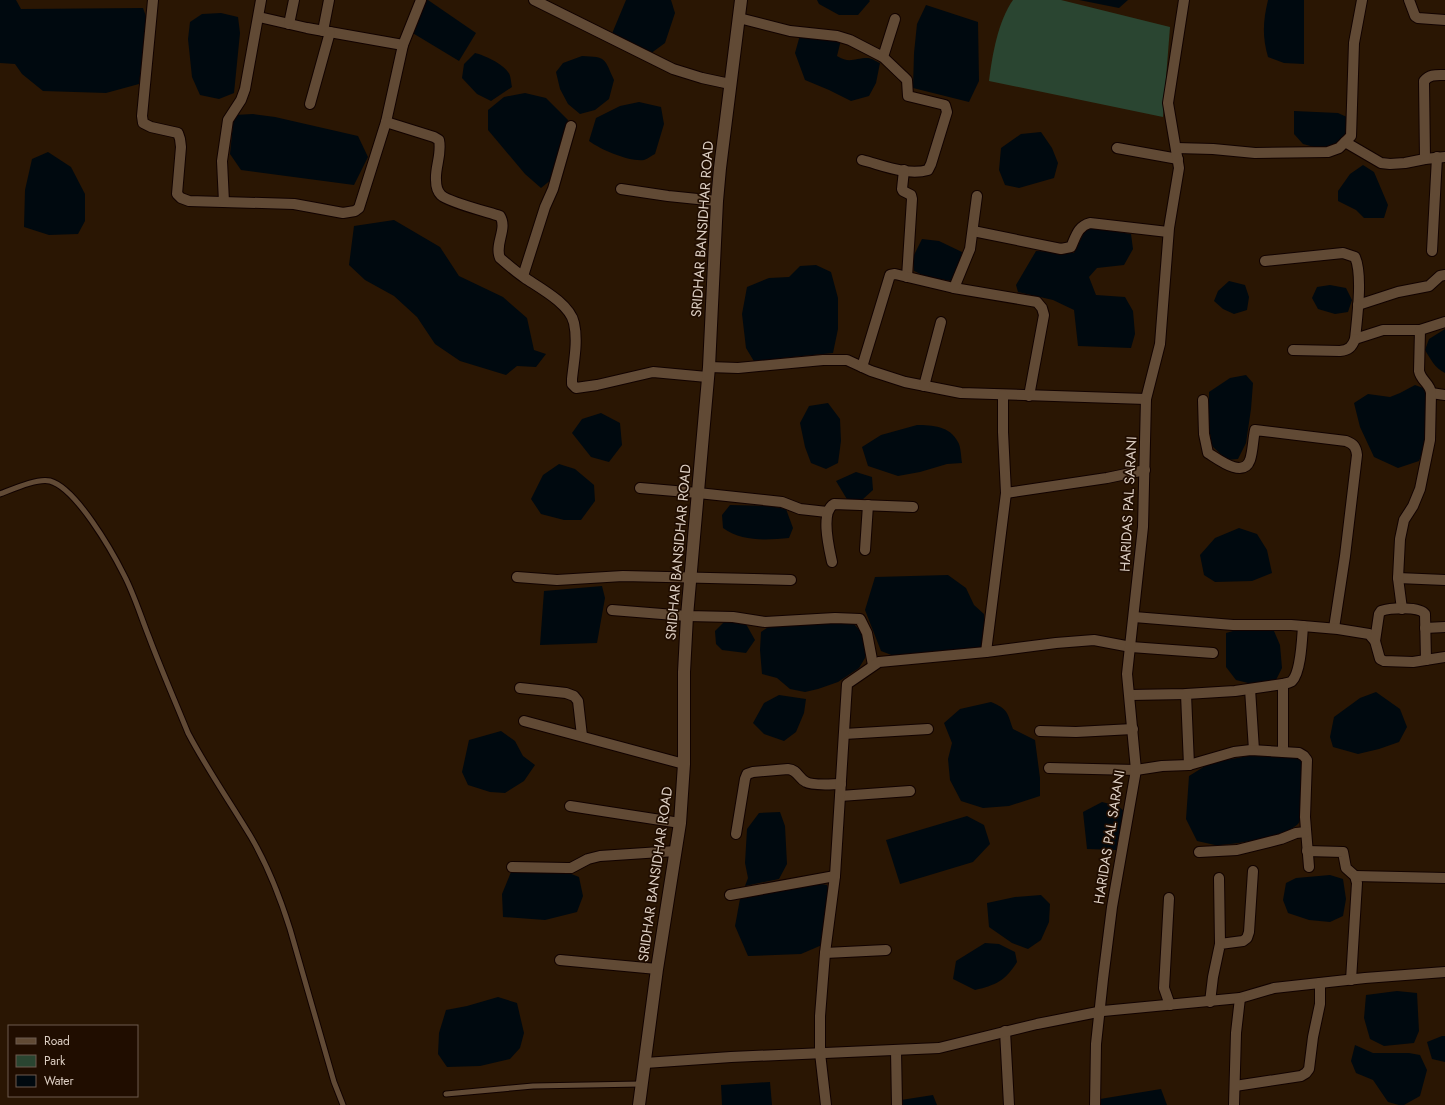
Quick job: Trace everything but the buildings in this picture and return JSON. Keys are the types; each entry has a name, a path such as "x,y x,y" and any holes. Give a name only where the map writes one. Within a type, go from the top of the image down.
{"street":[{"path":"153,0 142,116 143,123 151,127 178,133 181,147 177,194 181,198 189,201 294,204 343,213 355,211 359,208 386,122 403,45 421,0"},
{"path":"224,202 222,161 228,120 241,100 245,89 261,0"},
{"path":"289,24 294,0"},
{"path":"310,104 327,31 329,0"},
{"path":"534,0 673,69 702,78 730,84"},
{"name":"SRIDHAR BANSIDHAR ROAD","path":"639,1105 657,969 680,823 684,764 684,672 686,616 708,372 717,201 741,0"},
{"name":"HARIDAS PAL SARANI","path":"1095,1105 1096,1044 1112,907 1136,770 1127,674 1143,527 1146,399 1160,344 1168,232 1179,168 1168,103 1184,0"},
{"path":"1176,148 1213,149 1255,153 1328,152 1339,148 1351,136 1354,43 1362,0"},
{"path":"1409,0 1414,16 1418,18 1445,20"},
{"path":"259,17 403,45"},
{"path":"739,18 790,31 837,36 850,40 884,57 907,80 908,96 945,105 947,109 928,170 922,172 904,170 862,160"},
{"path":"884,57 895,19"},
{"path":"1425,159 1424,81 1433,75 1445,76"},
{"path":"386,122 434,136 439,140 440,147 435,180 441,195 450,200 500,216 503,221 498,254 500,258 558,300 569,312 574,321 576,341 572,379 572,384 576,388 603,384 652,372 708,372 823,360 847,360 862,367 905,382 961,393 1146,399"},
{"path":"523,276 543,213 553,189 571,126"},
{"path":"1345,142 1381,163 1405,163 1441,157 1432,251"},
{"path":"1117,148 1178,160"},
{"path":"904,170 902,189 911,195 912,198 907,277"},
{"path":"621,189 717,201"},
{"path":"954,288 970,249 977,196"},
{"path":"973,231 1061,249 1068,249 1071,247 1080,228 1090,223 1168,232"},
{"path":"1265,261 1343,253 1355,257 1358,264 1358,304 1355,339 1353,345 1347,350 1340,351 1293,350"},
{"path":"862,367 890,275 895,274 954,288 1037,302 1042,308 1044,315 1029,396"},
{"path":"1358,304 1398,292 1429,286 1440,276 1445,275"},
{"path":"924,386 941,322"},
{"path":"1355,339 1383,330 1420,330 1445,322"},
{"path":"1402,609 1398,578 1400,539 1404,520 1413,506 1420,489 1430,440 1431,388 1428,383 1420,378 1420,330"},
{"path":"1431,393 1445,395"},
{"path":"986,652 1006,493 1003,395"},
{"path":"1203,400 1204,434 1208,453 1224,464 1239,469 1246,466 1250,461 1255,430 1346,441 1353,444 1356,448 1357,455 1345,556 1334,628"},
{"path":"1006,493 1107,478 1144,470"},
{"path":"640,488 698,492 782,502 800,510 827,512"},
{"path":"832,562 827,539 827,512 830,506 834,504 913,506"},
{"path":"865,550 868,505"},
{"path":"517,577 557,580 623,576 791,580"},
{"path":"1398,578 1445,580"},
{"path":"1426,660 1426,628 1425,614 1423,611 1402,609 1381,611 1379,614 1375,640 1380,659 1384,661 1413,662 1426,660 1445,657"},
{"path":"612,610 686,616 733,617 765,622 835,618 860,619 867,633 873,665"},
{"path":"1134,617 1232,625 1334,628 1369,634 1375,640"},
{"path":"1130,695 1235,691 1291,682 1295,677 1300,660 1303,626"},
{"path":"1426,628 1445,627"},
{"path":"826,1105 820,1053 820,1016 825,953 835,876 846,684 879,662 986,652 1056,643 1094,640 1131,647 1214,653"},
{"path":"1283,684 1283,752"},
{"path":"520,688 566,693 574,696 578,701 582,736"},
{"path":"1250,689 1254,750"},
{"path":"1186,694 1189,765"},
{"path":"524,721 684,764"},
{"path":"844,734 928,729"},
{"path":"1040,731 1076,732 1133,729"},
{"path":"1049,768 1136,770 1162,766 1189,765 1234,752 1254,750 1299,753 1304,756 1306,760 1306,832 1309,867"},
{"path":"736,834 744,779 747,774 753,772 788,769 798,773 802,780 807,783 841,784"},
{"path":"840,796 910,791"},
{"path":"570,806 680,823"},
{"path":"1200,852 1237,850 1281,839 1296,833 1306,832"},
{"path":"512,867 571,868 588,859 600,856 676,851"},
{"path":"1307,851 1343,852 1346,868 1355,876 1357,883 1351,980"},
{"path":"1220,944 1243,941 1247,938 1249,932 1253,871"},
{"path":"730,895 835,876"},
{"path":"1355,876 1445,878"},
{"path":"1210,1002 1213,977 1220,944 1219,878"},
{"path":"1169,898 1164,988 1170,1005"},
{"path":"825,953 886,950"},
{"path":"560,960 657,969"},
{"path":"645,1063 940,1048 1005,1031 1100,1011 1210,1002 1240,998 1274,988 1445,972"},
{"path":"1235,1086 1301,1076 1309,1069 1313,1037 1320,1004 1320,983"},
{"path":"1234,1105 1236,1033 1240,998"},
{"path":"1005,1031 1009,1105"},
{"path":"896,1050 898,1105"}],"lane":[{"path":"0,494 37,481 49,481 70,493 102,536 124,576 188,733 251,838 270,873 283,906 334,1082 343,1105"},
{"path":"446,1094 533,1086 641,1084"}],"green space":[{"path":"1013,0 1061,0 1170,27 1163,117 989,81 994,50 1000,28 1003,18"}],"water":[{"path":"0,0 16,0 21,9 143,8 147,19 139,84 106,93 43,91 22,74 15,64 0,63"},
{"path":"426,0 476,33 459,61 411,32"},
{"path":"626,0 671,0 675,13 665,43 650,54 611,36"},
{"path":"817,0 870,1 858,15 839,15 819,4"},
{"path":"1079,0 1128,0 1119,8"},
{"path":"1268,0 1304,0 1304,64 1284,63 1268,57 1264,28"},
{"path":"926,5 978,22 979,81 969,102 913,88 917,24"},
{"path":"221,13 238,17 240,33 234,93 219,99 200,95 192,77 188,39 190,22 202,14"},
{"path":"836,30 842,36 837,56 845,60 870,58 880,63 876,83 869,96 851,101 805,80 795,53 800,35 819,34"},
{"path":"475,53 498,63 506,69 510,75 512,87 491,101 477,94 462,78 464,64"},
{"path":"582,56 596,57 604,60 614,80 609,99 595,110 580,114 568,104 560,89 556,72 563,63"},
{"path":"525,93 546,98 568,120 552,179 541,188 525,174 488,130 488,110 504,97"},
{"path":"639,102 661,107 664,124 655,154 644,160 631,159 608,151 589,141 596,118 620,106"},
{"path":"1294,111 1338,113 1349,118 1348,132 1334,145 1318,148 1303,144 1294,134"},
{"path":"253,114 275,117 358,136 368,157 354,185 241,170 230,154 234,115"},
{"path":"1041,132 1052,148 1058,163 1054,178 1019,188 1005,185 999,170 1001,148 1021,134"},
{"path":"48,152 71,167 85,194 85,221 78,234 49,235 24,227 25,190 32,159"},
{"path":"1363,165 1374,172 1388,205 1384,218 1364,218 1356,210 1338,201 1338,191 1350,174"},
{"path":"394,220 440,247 459,276 503,297 527,318 534,350 546,354 536,367 517,366 506,375 460,361 435,344 417,317 394,296 365,280 349,265 354,226"},
{"path":"1087,227 1131,234 1133,249 1124,265 1097,268 1089,277 1096,295 1125,297 1133,311 1135,334 1131,348 1078,346 1074,310 1053,300 1018,292 1016,285 1036,251 1074,253"},
{"path":"922,239 939,241 962,252 958,271 952,281 927,277 914,271 913,257"},
{"path":"816,265 831,272 838,298 838,329 833,353 782,358 755,363 746,348 742,314 747,287 769,278 789,277 800,266"},
{"path":"1229,281 1245,285 1249,297 1247,310 1234,314 1223,309 1214,301 1218,291"},
{"path":"1330,285 1346,288 1352,300 1348,312 1335,314 1318,309 1312,298 1317,287"},
{"path":"1445,329 1445,373 1436,366 1425,350 1429,339"},
{"path":"1246,375 1253,383 1246,443 1238,459 1227,460 1212,446 1209,427 1209,392 1230,378"},
{"path":"1415,385 1426,389 1428,405 1427,440 1419,461 1398,468 1374,457 1360,427 1354,403 1368,394 1390,397"},
{"path":"828,403 840,419 841,441 838,463 826,469 811,463 805,447 800,423 809,406"},
{"path":"601,413 620,423 622,445 609,462 591,457 572,433 582,419"},
{"path":"917,425 934,426 945,430 955,437 959,444 962,463 947,464 920,472 898,476 868,466 862,447 881,435"},
{"path":"559,464 575,469 594,485 595,501 581,520 564,520 541,514 531,499 543,475"},
{"path":"856,472 872,477 873,490 862,500 848,501 836,481"},
{"path":"730,505 769,506 786,509 793,528 789,538 755,539 730,533 723,528 722,515"},
{"path":"1239,528 1257,534 1267,550 1272,573 1252,581 1215,582 1204,575 1200,555 1215,538"},
{"path":"948,575 966,588 974,605 984,614 984,634 981,647 894,656 881,651 865,610 875,577"},
{"path":"602,586 605,598 597,643 540,645 544,591"},
{"path":"725,621 746,624 755,640 746,653 722,650 716,644 715,631"},
{"path":"832,622 853,623 862,633 866,644 865,658 859,668 838,682 805,692 790,689 777,678 762,674 760,650 761,632 773,624"},
{"path":"1240,629 1274,631 1280,645 1282,668 1276,680 1252,684 1236,680 1226,667 1226,633"},
{"path":"1376,692 1400,709 1407,727 1399,742 1358,754 1333,747 1330,737 1334,717 1360,698"},
{"path":"779,695 806,699 804,713 796,732 784,741 764,734 753,723 764,703"},
{"path":"991,702 1004,709 1013,729 1035,740 1040,778 1040,796 1009,806 983,808 961,801 950,780 948,759 952,743 944,723 960,709"},
{"path":"501,731 515,741 523,756 535,765 524,781 505,793 490,792 468,785 462,772 469,740"},
{"path":"1248,756 1301,757 1302,812 1298,824 1282,833 1245,842 1215,845 1197,841 1186,819 1189,776 1210,763"},
{"path":"1102,802 1118,806 1124,811 1116,850 1087,849 1083,812"},
{"path":"780,812 785,826 787,864 779,879 745,886 748,878 745,863 747,829 759,813"},
{"path":"967,816 984,825 990,844 973,862 900,884 886,840"},
{"path":"564,871 579,877 583,896 577,912 545,920 503,917 502,894 511,872"},
{"path":"1330,875 1343,879 1346,899 1343,916 1330,922 1309,920 1288,913 1283,900 1286,883 1296,878"},
{"path":"816,883 827,885 832,900 822,945 801,954 748,956 735,926 740,899"},
{"path":"1041,895 1050,904 1049,922 1041,940 1028,949 1012,943 989,927 987,903 1015,897"},
{"path":"985,943 999,944 1015,952 1017,962 1008,974 994,984 975,990 953,979 956,961"},
{"path":"1397,991 1417,993 1419,1031 1414,1043 1384,1046 1370,1039 1364,1018 1366,995"},
{"path":"498,997 517,1003 524,1033 520,1048 510,1059 480,1066 447,1067 438,1054 439,1033 446,1010 467,1006"},
{"path":"1445,1036 1445,1062 1432,1059 1427,1042"},
{"path":"1355,1045 1373,1053 1409,1053 1420,1055 1427,1070 1420,1096 1404,1105 1388,1102 1373,1080 1356,1073 1351,1061"},
{"path":"770,1082 772,1105 722,1105 721,1085"},
{"path":"1161,1089 1167,1105 1100,1105 1100,1099"},
{"path":"933,1095 937,1105 900,1105 901,1100"}]}
